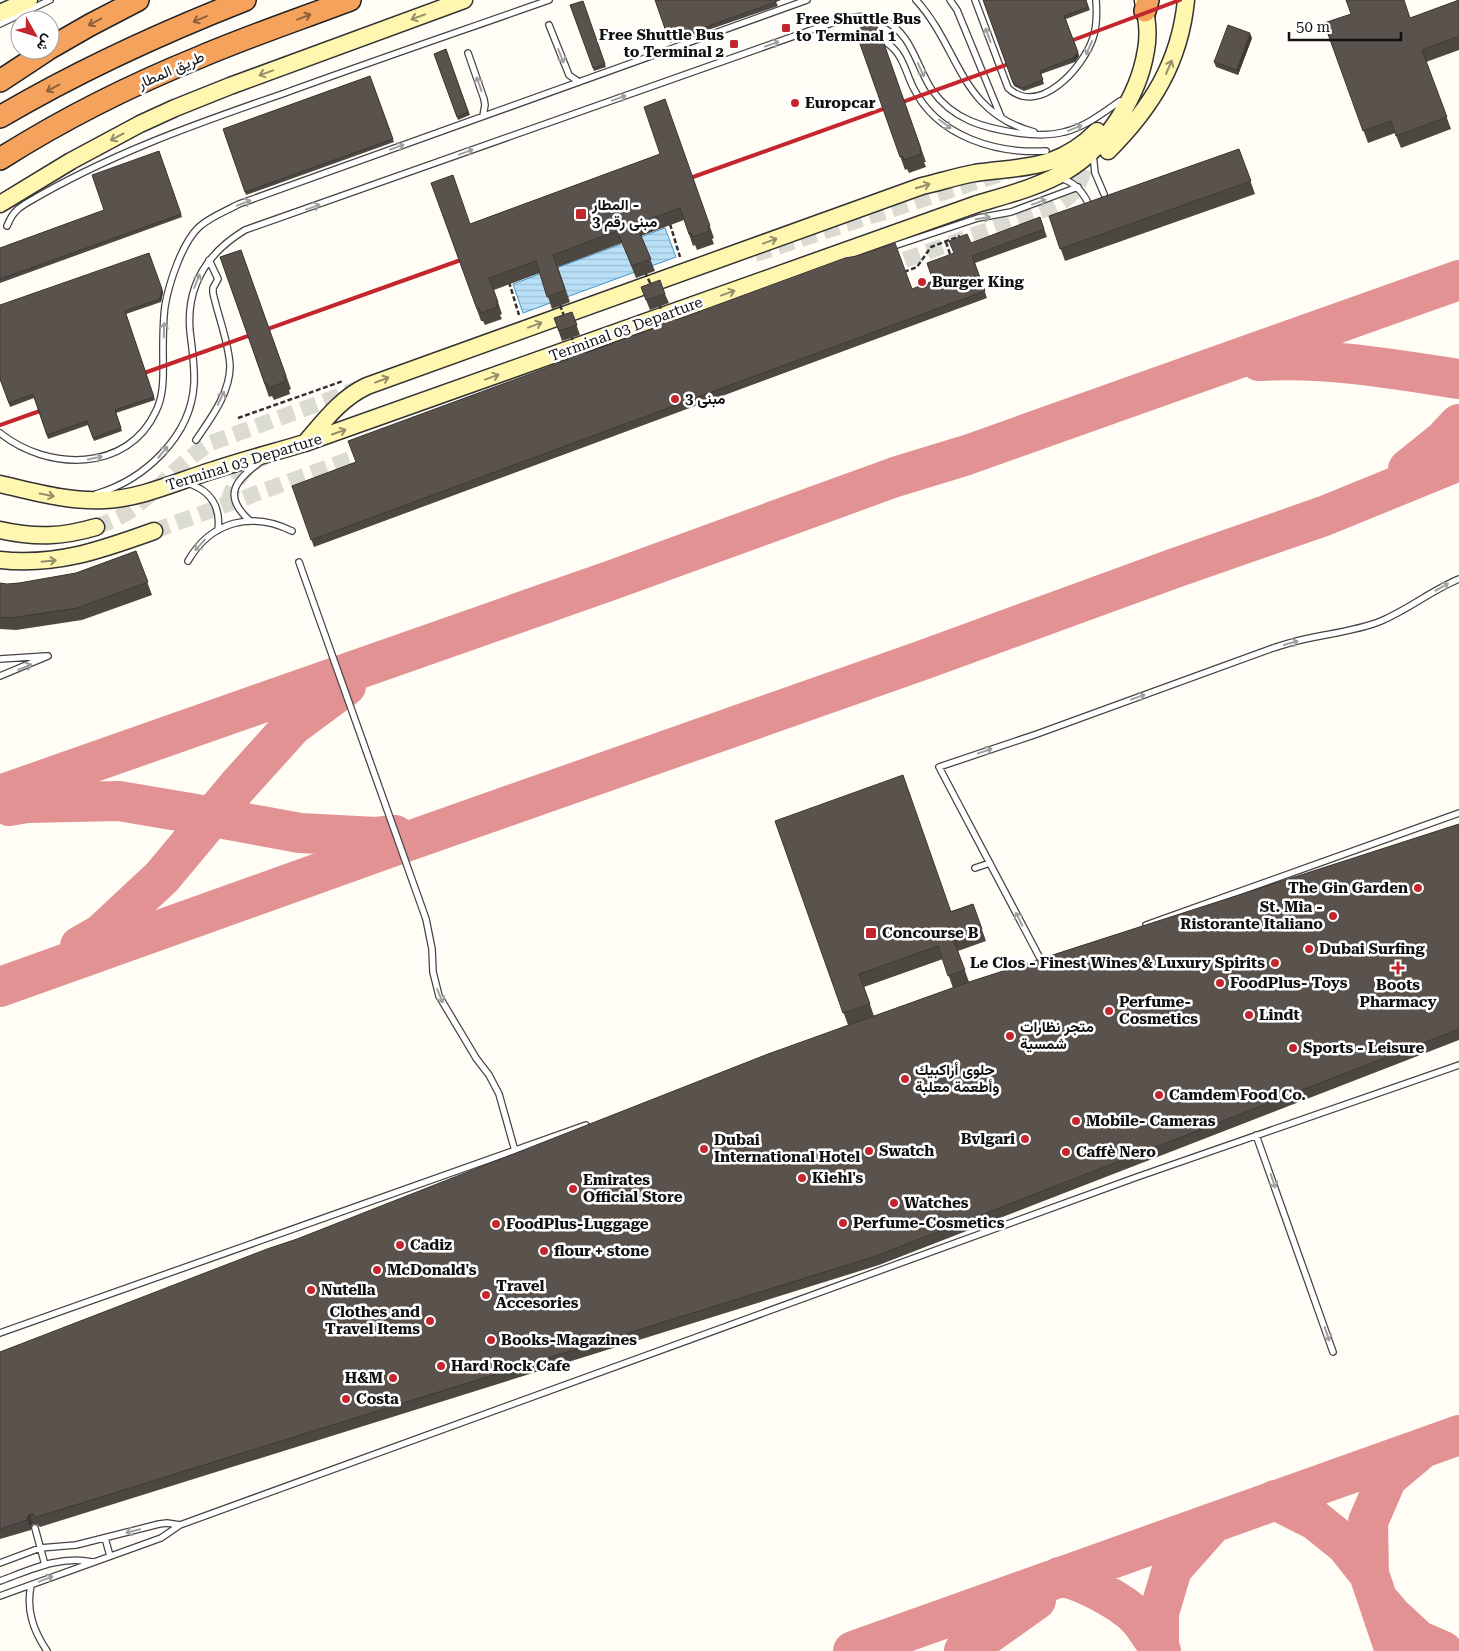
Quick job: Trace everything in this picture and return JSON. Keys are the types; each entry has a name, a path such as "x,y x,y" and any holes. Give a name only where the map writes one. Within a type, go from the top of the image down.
{"highway":[{"path":"60,43 138,0"},
{"path":"0,118 92,67 245,0"},
{"name":"طريق المطار","path":"0,158 65,120 148,79 243,40 350,0"},
{"path":"0,81 32,60"}],"main road":[{"path":"3,10 29,0"},
{"path":"0,204 71,161 140,124 175,108 464,0"},
{"path":"1102,146 1145,110 1168,71 1178,46 1184,23 1186,0"},
{"name":"Terminal 03 Departure","path":"0,484 49,496 76,500 132,497 213,470 305,443 1055,177 1102,146 1131,98 1143,66 1147,48 1145,4"},
{"path":"305,443 340,403 359,390 382,380 922,186 975,174 1026,168 1046,163 1065,155 1089,139 1109,117 1147,48"},
{"path":"0,530 40,536 59,535 96,527"},
{"path":"0,560 41,562 90,556 154,531"},
{"path":"59,535 90,556"}],"lane":[{"path":"0,24 50,0"},
{"path":"7,226 10,217 17,209 79,174 122,153 259,102 549,0"},
{"path":"0,433 12,443 21,447 58,458 76,461 108,455 135,439 148,426 157,410 163,380 166,305 181,257 192,234 200,226 239,204 807,0"},
{"path":"916,0 934,24 963,78 974,93 1002,117 1023,128 1045,135"},
{"path":"950,0 960,17 1002,117"},
{"path":"975,0 1008,88 1015,95 1024,98 1034,97 1054,89 1066,80 1085,56 1093,38 1096,20 1096,0"},
{"path":"76,500 107,490 133,478 156,461 174,439 187,414 194,386 195,359 190,330 190,311 193,293 199,276 209,260 231,239 245,230 816,28 859,15 882,19 894,26 904,36 932,91 945,105 960,116 976,124 995,129 1045,135 1064,132 1099,116 1120,100"},
{"path":"549,25 566,70 569,75 579,82"},
{"path":"887,43 900,55 922,103 945,124 970,139 998,148 1028,152 1046,151"},
{"path":"468,53 484,99 483,116"},
{"path":"1102,146 1095,173 1104,194"},
{"path":"1055,177 1071,182 1078,187 1088,203"},
{"path":"885,250 978,218 1011,212 1078,187"},
{"path":"196,440 218,406 228,379 230,366 213,293 213,288 218,279 209,260"},
{"path":"819,260 839,261"},
{"path":"248,520 236,505 234,495 236,485 242,476 272,453"},
{"path":"178,483 198,486 210,496 218,509 218,530"},
{"path":"188,561 198,546 218,530 233,523 248,520 271,522 292,531"},
{"path":"299,562 422,905 432,948 433,972 439,996 499,1094 516,1150"},
{"path":"1042,962 939,767 1037,734 1273,648 1380,622 1459,579"},
{"path":"0,659 48,656 0,676"},
{"path":"1140,927 1459,813"},
{"path":"975,868 990,863"},
{"path":"1032,966 1050,959"},
{"path":"0,1596 161,1538 180,1525 1256,1135 1459,1065"},
{"path":"0,1333 591,1124"},
{"path":"1256,1135 1333,1352"},
{"path":"0,1563 40,1548 76,1545 159,1524 180,1525"},
{"path":"35,1528 45,1565"},
{"path":"104,1538 110,1556"},
{"path":"0,1580 45,1565 72,1559 93,1562"},
{"path":"31,1584 28,1598 29,1611 36,1631 47,1651"}],"path":[{"path":"667,218 681,261"},
{"path":"900,274 917,267 931,247 964,235"},
{"path":"946,242 953,261"},
{"path":"643,267 650,285"},
{"path":"507,277 520,318"},
{"path":"558,298 564,317"},
{"path":"658,303 666,321"},
{"path":"571,335 577,354"}],"water":[{"path":"665,228 676,257 523,313 513,284"}],"building":[{"path":"655,0 776,0 776,2 669,40"},
{"path":"983,0 1086,0 1088,7 1064,16 1078,52 1073,58 1040,71 1043,80 1022,88 1013,83"},
{"path":"1346,0 1404,0 1410,18 1459,0 1459,36 1422,50 1447,117 1396,136 1391,121 1363,131 1324,23 1351,14"},
{"path":"583,1 605,64 593,68 570,5"},
{"path":"876,22 921,149 921,154 904,160 903,156 900,157 855,30"},
{"path":"1228,25 1250,33 1237,70 1214,62"},
{"path":"446,49 468,112 457,117 434,54"},
{"path":"370,76 393,139 245,192 223,129"},
{"path":"665,99 710,226 708,227 709,231 693,237 691,233 689,234 680,208 636,224 651,259 632,266 617,231 553,255 565,290 547,297 536,261 489,278 498,302 496,302 497,307 481,313 479,308 477,309 431,183 453,175 470,224 660,154 644,107"},
{"path":"1239,149 1251,181 1060,249 1049,216"},
{"path":"159,151 181,214 0,279 0,248 104,210 92,175"},
{"path":"1040,217 1044,229 972,256 985,291 311,540 292,486 356,462 348,441 568,360 565,353 584,346 586,353 657,327 655,321 674,314 676,320 845,258 857,256 895,243 912,289 933,281 927,263 954,253 949,241 967,234 971,243"},
{"path":"241,250 286,376 284,377 286,381 269,388 267,383 265,384 220,257"},
{"path":"149,253 162,289 160,299 125,311 154,397 115,410 121,428 93,438 87,421 47,435 33,394 9,403 0,379 0,305"},
{"path":"660,280 665,294 646,300 641,287"},
{"path":"572,312 577,325 559,331 554,318"},
{"path":"136,551 148,582 77,608 11,618 0,617 0,583 19,583 76,573"},
{"path":"903,775 951,912 973,904 982,929 953,939 965,970 948,976 938,946 859,974 870,1004 843,1013 775,821"},
{"path":"1459,824 1459,1029 876,1256 69,1507 36,1517 30,1514 27,1520 0,1529 0,1352 297,1239 768,1054 969,982"}],"taxiway":[{"path":"0,795 612,580 895,477 967,455 1459,280"},
{"path":"1259,361 1335,362 1459,379"},
{"path":"1408,469 1444,440 1459,424"},
{"path":"0,987 1324,516 1459,461"},
{"path":"80,946 101,934 162,877 237,787 292,726 346,686"},
{"path":"9,806 27,803 119,801 300,833 376,837 395,835"},
{"path":"853,1651 1459,1435"},
{"path":"1395,1651 1369,1574 1368,1522 1387,1478 1418,1452"},
{"path":"1275,1500 1315,1520 1346,1545 1369,1574"},
{"path":"1161,1651 1159,1647 1159,1613 1172,1569 1211,1525"},
{"path":"1059,1577 1068,1578 1090,1586 1123,1605 1138,1618 1159,1647"},
{"path":"964,1651 1036,1600"},
{"path":"1382,1604 1418,1640 1443,1651"}],"tunnel":[{"path":"882,268 1055,206 1074,191 1084,169"},
{"path":"755,254 1000,174"},
{"path":"96,527 118,518 131,510 179,467 211,443 355,390"},
{"path":"154,531 375,450"},
{"path":"228,503 233,488 241,475 252,464 266,457"}],"railway":[{"path":"1060,45 1180,0"},
{"path":"679,182 1020,60"},
{"path":"133,377 472,256"},
{"path":"0,425 51,407"}],"place":[{"name":"Free Shuttle Bus to Terminal 1","path":"786,28"},
{"name":"Free Shuttle Bus to Terminal 2","path":"734,44"},
{"name":"Europcar","path":"795,103"},
{"name":"المطار - مبنى رقم 3","path":"581,214"},
{"name":"Burger King","path":"922,282"},
{"name":"مبنى 3","path":"675,399"},
{"name":"The Gin Garden","path":"1418,888"},
{"name":"St. Mia - Ristorante Italiano","path":"1333,916"},
{"name":"Concourse B","path":"871,933"},
{"name":"Dubai Surfing","path":"1309,949"},
{"name":"Le Clos - Finest Wines & Luxury Spirits","path":"1275,963"},
{"name":"Boots Pharmacy","path":"1398,968"},
{"name":"FoodPlus- Toys","path":"1220,983"},
{"name":"Perfume- Cosmetics","path":"1109,1011"},
{"name":"Lindt","path":"1249,1015"},
{"name":"متجر نظارات شمسية","path":"1010,1036"},
{"name":"Sports - Leisure","path":"1293,1048"},
{"name":"حلوى أراكبيك وأطعمة معلبة","path":"905,1079"},
{"name":"Camdem Food Co.","path":"1159,1095"},
{"name":"Mobile- Cameras","path":"1076,1121"},
{"name":"Bvlgari","path":"1025,1139"},
{"name":"Dubai International Hotel","path":"704,1149"},
{"name":"Swatch","path":"869,1151"},
{"name":"Caffè Nero","path":"1066,1152"},
{"name":"Kiehl's","path":"802,1178"},
{"name":"Emirates Official Store","path":"573,1189"},
{"name":"Watches","path":"894,1203"},
{"name":"Perfume-Cosmetics","path":"843,1223"},
{"name":"FoodPlus-Luggage","path":"496,1224"},
{"name":"Cadiz","path":"400,1245"},
{"name":"flour + stone","path":"544,1251"},
{"name":"McDonald's","path":"377,1270"},
{"name":"Nutella","path":"311,1290"},
{"name":"Travel Accesories","path":"486,1295"},
{"name":"Clothes and Travel Items","path":"430,1321"},
{"name":"Books-Magazines","path":"491,1340"},
{"name":"Hard Rock Cafe","path":"441,1366"},
{"name":"H&M","path":"393,1378"},
{"name":"Costa","path":"346,1399"}]}
